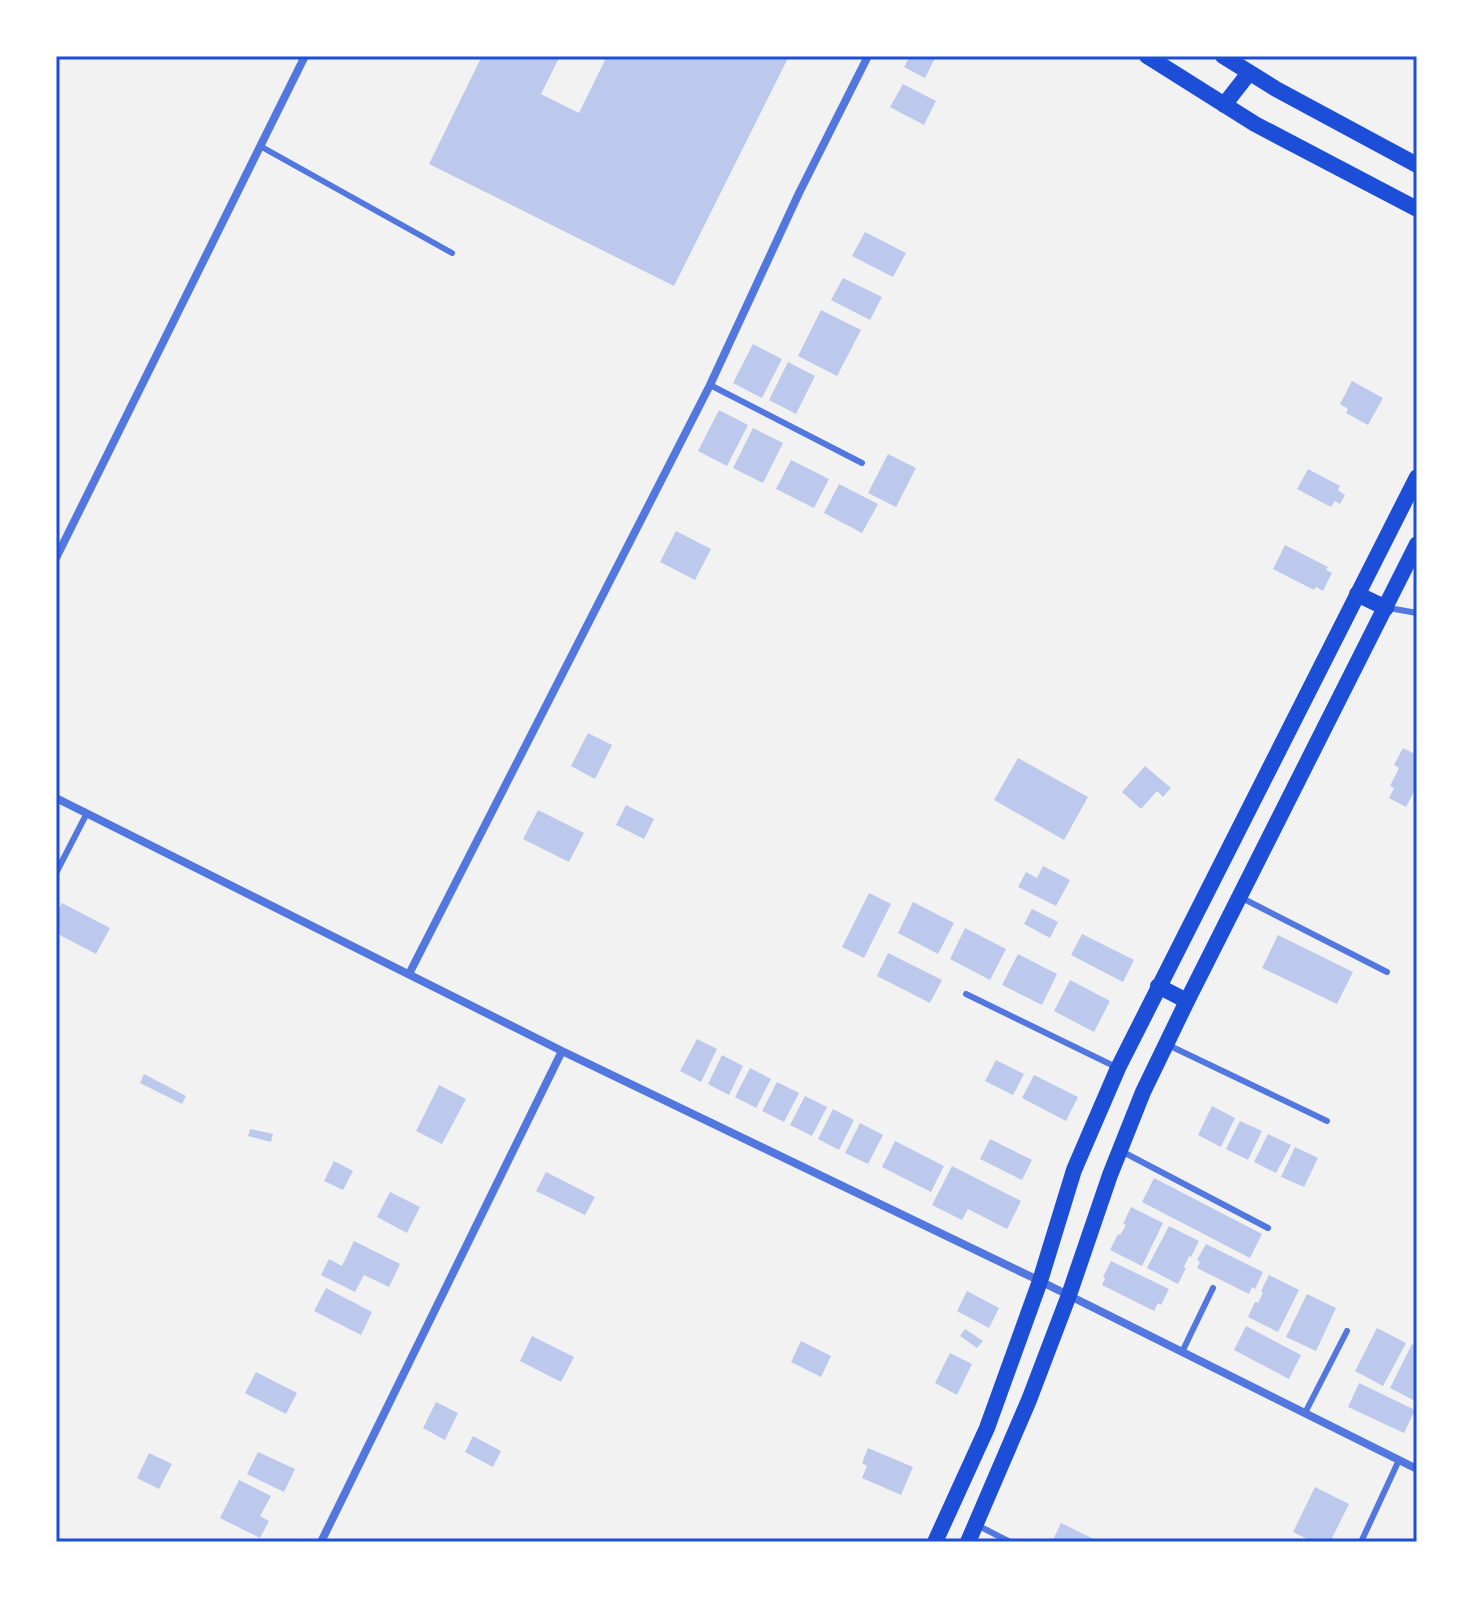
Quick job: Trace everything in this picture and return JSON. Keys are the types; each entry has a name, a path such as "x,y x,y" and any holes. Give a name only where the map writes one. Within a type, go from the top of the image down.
{"main road":[{"path":"1147,56 1255,124 1417,209"},
{"path":"1223,56 1276,89 1417,165"},
{"path":"1224,105 1249,73"},
{"path":"935,1542 987,1428 1040,1281 1074,1170 1118,1068 1417,477"},
{"path":"968,1542 1029,1400 1143,1092 1417,544"},
{"path":"1357,594 1386,608"},
{"path":"1158,986 1187,1001"}],"street":[{"path":"56,558 305,56"},
{"path":"409,974 710,385 799,193 868,56"},
{"path":"56,798 562,1051 1069,1295 1417,1469"},
{"path":"321,1542 562,1051"}],"lane":[{"path":"260,146 452,253"},
{"path":"710,385 862,463"},
{"path":"1386,608 1417,613"},
{"path":"56,873 87,813"},
{"path":"1240,897 1387,972"},
{"path":"966,994 1118,1068"},
{"path":"1166,1044 1327,1121"},
{"path":"1120,1150 1268,1228"},
{"path":"1182,1352 1213,1288"},
{"path":"1305,1413 1347,1331"},
{"path":"1361,1542 1399,1460"},
{"path":"975,1525 1010,1542"}],"building":[{"path":"482,56 560,56 541,94 579,113 607,56 789,56 674,286 429,164"},
{"path":"910,56 936,56 925,78 904,67"},
{"path":"903,84 936,101 924,125 890,107"},
{"path":"865,232 906,253 893,277 852,256"},
{"path":"843,278 882,297 870,320 831,300"},
{"path":"821,310 861,330 837,376 798,356"},
{"path":"753,344 782,359 762,398 733,383"},
{"path":"788,362 815,376 796,414 769,400"},
{"path":"1352,381 1383,398 1368,425 1346,413 1348,409 1340,404"},
{"path":"719,410 748,425 727,466 698,451"},
{"path":"753,428 783,443 763,483 733,468"},
{"path":"888,454 916,468 896,507 868,493"},
{"path":"791,460 829,479 814,508 776,489"},
{"path":"1308,469 1340,486 1338,490 1345,495 1340,504 1335,501 1331,507 1297,489"},
{"path":"839,484 878,504 862,533 824,513"},
{"path":"676,531 711,549 695,580 660,562"},
{"path":"1285,545 1328,567 1326,570 1332,573 1323,591 1316,587 1314,590 1273,569"},
{"path":"588,733 612,745 595,779 571,766"},
{"path":"1403,748 1417,755 1417,786 1406,807 1389,798 1394,788 1390,786 1399,768 1394,765"},
{"path":"1018,758 1088,797 1064,840 994,800"},
{"path":"1145,766 1171,788 1163,797 1157,791 1141,809 1122,792"},
{"path":"626,805 654,819 644,839 616,825"},
{"path":"538,810 584,833 569,862 523,839"},
{"path":"1043,866 1070,880 1056,906 1018,887 1026,872 1037,878"},
{"path":"869,893 891,904 864,958 842,947"},
{"path":"913,902 954,923 938,954 898,933"},
{"path":"62,903 110,928 96,954 56,933 56,914"},
{"path":"1032,909 1058,922 1050,938 1024,924"},
{"path":"965,928 1006,949 990,980 950,959"},
{"path":"1082,934 1134,960 1123,982 1071,955"},
{"path":"1278,935 1353,972 1337,1004 1262,968"},
{"path":"888,953 942,980 930,1003 877,976"},
{"path":"1018,954 1057,974 1042,1005 1002,985"},
{"path":"1070,980 1110,1001 1094,1032 1054,1011"},
{"path":"697,1039 717,1049 701,1082 680,1071"},
{"path":"722,1055 743,1066 729,1095 708,1084"},
{"path":"996,1060 1024,1074 1013,1095 985,1081"},
{"path":"750,1068 771,1079 756,1108 735,1097"},
{"path":"144,1074 186,1096 182,1104 140,1083"},
{"path":"1034,1075 1078,1097 1066,1121 1022,1098"},
{"path":"777,1082 799,1093 784,1122 762,1111"},
{"path":"439,1085 466,1099 442,1144 416,1131"},
{"path":"805,1096 827,1107 812,1136 790,1125"},
{"path":"1212,1106 1235,1118 1221,1147 1198,1135"},
{"path":"833,1109 854,1120 839,1150 818,1139"},
{"path":"1240,1121 1262,1131 1248,1160 1226,1149"},
{"path":"860,1123 883,1135 868,1164 845,1153"},
{"path":"250,1129 273,1134 271,1142 248,1136"},
{"path":"1268,1134 1291,1145 1276,1173 1254,1162"},
{"path":"990,1139 1032,1160 1022,1180 980,1159"},
{"path":"895,1141 944,1166 931,1192 882,1167"},
{"path":"1295,1147 1318,1158 1304,1187 1281,1177"},
{"path":"334,1161 353,1171 343,1190 324,1181"},
{"path":"952,1166 1021,1201 1007,1229 968,1209 962,1220 932,1205"},
{"path":"546,1172 595,1197 585,1215 536,1191"},
{"path":"1154,1178 1262,1234 1250,1258 1142,1202"},
{"path":"390,1192 420,1207 407,1233 377,1217"},
{"path":"1131,1207 1163,1223 1142,1266 1110,1250 1126,1225 1123,1224"},
{"path":"1169,1226 1199,1241 1189,1256 1178,1284 1147,1268"},
{"path":"354,1241 400,1264 389,1287 364,1275 355,1292 321,1275 329,1259 342,1266"},
{"path":"1206,1244 1263,1272 1255,1289 1252,1287 1249,1294 1197,1268 1200,1262 1197,1260"},
{"path":"1111,1261 1169,1289 1161,1305 1158,1303 1154,1311 1102,1285"},
{"path":"1269,1275 1299,1290 1278,1332 1248,1317 1263,1293 1261,1291"},
{"path":"326,1288 372,1312 361,1335 314,1311"},
{"path":"967,1291 999,1308 989,1328 957,1311"},
{"path":"1307,1294 1336,1308 1316,1351 1286,1337"},
{"path":"1246,1326 1301,1355 1289,1379 1234,1350"},
{"path":"1377,1328 1406,1343 1383,1386 1355,1371"},
{"path":"965,1329 983,1341 977,1348 960,1336"},
{"path":"532,1336 574,1357 561,1382 520,1361"},
{"path":"801,1341 831,1356 821,1377 791,1362"},
{"path":"1412,1344 1417,1347 1417,1402 1390,1388"},
{"path":"950,1353 972,1364 957,1395 935,1383"},
{"path":"256,1372 297,1393 286,1414 245,1393"},
{"path":"1359,1383 1415,1410 1404,1433 1348,1407"},
{"path":"436,1402 458,1413 445,1440 423,1428"},
{"path":"473,1436 501,1451 493,1467 465,1452"},
{"path":"868,1448 913,1467 901,1495 862,1478 867,1466 862,1463"},
{"path":"258,1452 295,1469 284,1492 247,1474"},
{"path":"149,1453 172,1464 159,1489 137,1478"},
{"path":"239,1480 271,1496 260,1516 269,1521 260,1538 220,1518"},
{"path":"1315,1487 1349,1504 1330,1542 1314,1542 1293,1532"},
{"path":"1061,1523 1100,1542 1052,1542"}]}
